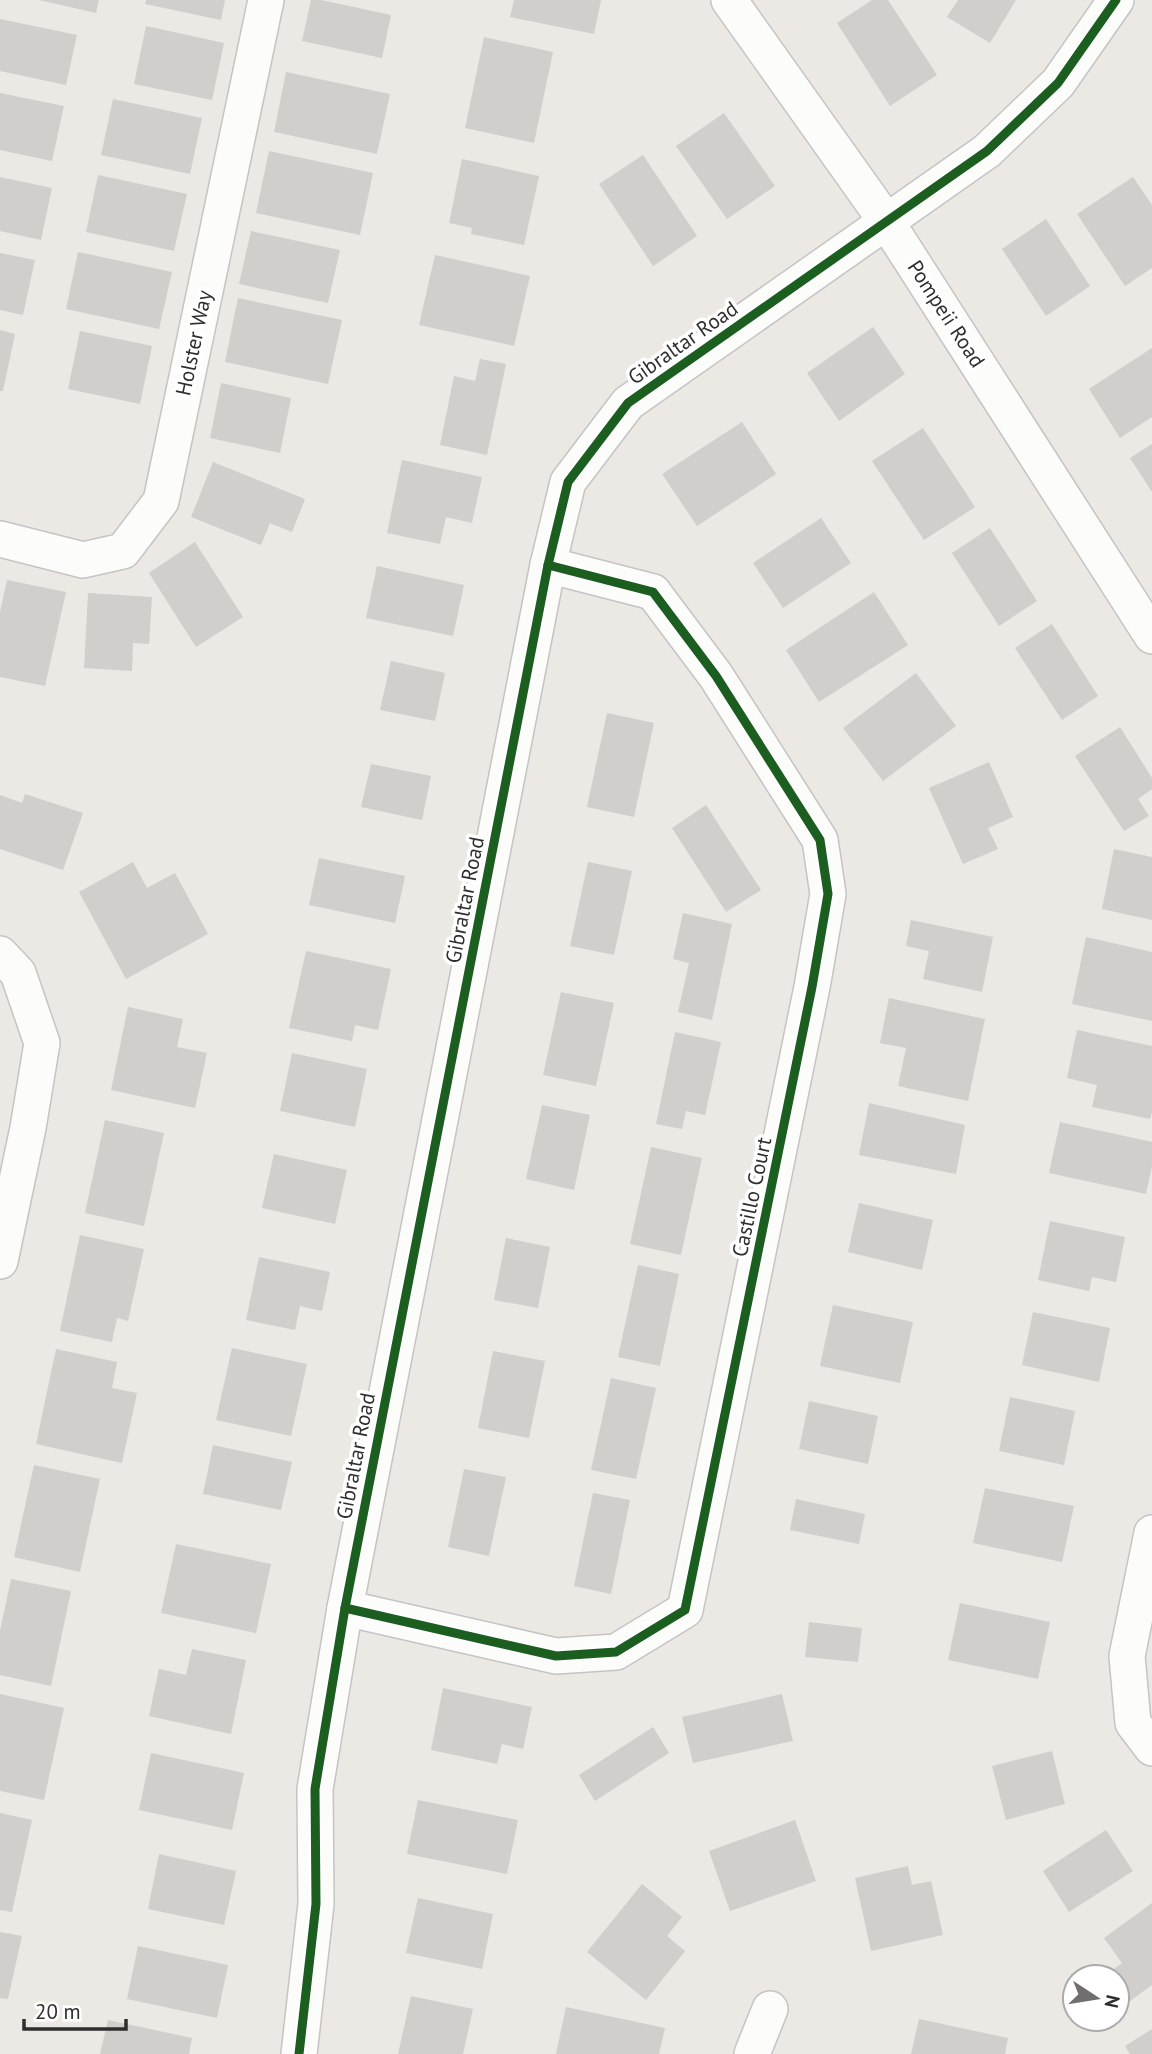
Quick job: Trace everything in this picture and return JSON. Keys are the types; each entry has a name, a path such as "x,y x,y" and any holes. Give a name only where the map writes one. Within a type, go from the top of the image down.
{"street":[{"name":"Holster Way","path":"0,540 83,560 123,551 161,501 265,0"},
{"name":"Pompeii Road","path":"729,0 886,221 1152,636"},
{"name":"Gibraltar Road","path":"299,2054 316,1904 315,1789 345,1608 548,565 568,482 628,403 987,151 1058,83 1116,0"},
{"name":"Castillo Court","path":"345,1608 556,1656 616,1652 685,1610 813,987 828,894 820,840 716,676 653,592 548,565"},
{"path":"0,954 18,972 42,1043 28,1128 0,1261"},
{"path":"1152,1533 1127,1656 1133,1723 1152,1748"},
{"path":"752,2054 770,2009"}],"building":[{"path":"39,0 99,0 96,13"},
{"path":"146,0 225,0 221,20 145,4"},
{"path":"311,0 391,15 382,58 302,41"},
{"path":"514,0 601,0 594,34 510,17"},
{"path":"872,0 888,0 937,75 890,106 837,23"},
{"path":"958,0 1016,0 990,43 947,17"},
{"path":"0,19 77,35 66,85 0,71"},
{"path":"146,26 224,43 212,100 134,84"},
{"path":"484,37 553,52 534,143 465,128"},
{"path":"286,72 390,94 377,154 274,132"},
{"path":"0,93 64,106 52,161 0,150"},
{"path":"113,99 202,118 190,174 101,155"},
{"path":"724,113 775,186 727,219 676,146"},
{"path":"269,151 373,173 360,235 256,213"},
{"path":"643,155 697,236 653,266 599,184"},
{"path":"462,159 539,176 524,245 471,234 472,228 449,223"},
{"path":"98,175 187,194 174,251 86,232"},
{"path":"0,177 52,188 41,240 0,231"},
{"path":"1133,177 1152,205 1152,268 1125,286 1077,214"},
{"path":"1046,219 1090,286 1046,316 1002,249"},
{"path":"251,231 340,250 328,303 239,284"},
{"path":"78,252 172,272 159,329 66,309"},
{"path":"0,253 35,260 23,315 0,310"},
{"path":"435,255 530,276 514,346 419,325"},
{"path":"238,298 342,320 328,384 225,362"},
{"path":"873,327 905,374 839,421 807,373"},
{"path":"0,330 15,334 3,391 0,391"},
{"path":"80,331 152,346 140,404 68,389"},
{"path":"1152,348 1152,417 1120,438 1089,389"},
{"path":"480,359 506,364 487,455 440,445 454,376 475,381"},
{"path":"221,383 291,398 280,453 210,438"},
{"path":"742,422 776,474 697,526 662,474"},
{"path":"923,428 975,507 924,540 872,461"},
{"path":"1152,444 1152,492 1130,458"},
{"path":"402,460 482,477 472,523 446,517 440,544 387,533"},
{"path":"213,462 305,499 292,532 270,523 261,545 191,517"},
{"path":"821,518 851,563 783,608 753,563"},
{"path":"990,528 1037,601 999,626 952,553"},
{"path":"195,542 243,617 196,647 149,573"},
{"path":"377,566 464,585 453,636 366,618"},
{"path":"7,580 66,592 45,686 0,677 0,612"},
{"path":"874,592 908,645 819,702 786,650"},
{"path":"88,593 152,597 149,644 133,643 132,671 84,668"},
{"path":"1052,624 1098,696 1062,720 1015,648"},
{"path":"391,661 445,673 435,721 380,710"},
{"path":"916,673 956,726 883,781 843,728"},
{"path":"607,713 654,723 634,817 587,807"},
{"path":"1120,727 1152,778 1152,789 1138,799 1149,816 1124,831 1075,756"},
{"path":"989,762 1013,817 988,828 998,849 963,864 929,788"},
{"path":"371,764 431,776 422,820 361,807"},
{"path":"25,794 83,813 63,870 0,849 0,795 22,803"},
{"path":"706,805 761,890 726,912 672,828"},
{"path":"1114,849 1152,857 1152,920 1102,909"},
{"path":"319,858 405,876 395,923 309,905"},
{"path":"133,862 147,888 175,873 208,934 126,979 79,892"},
{"path":"588,862 632,871 614,955 570,946"},
{"path":"683,913 732,924 712,1020 678,1012 689,963 673,959"},
{"path":"911,920 993,937 982,992 923,979 929,951 906,946"},
{"path":"1086,937 1152,952 1152,1021 1072,1004"},
{"path":"306,951 391,969 378,1030 355,1025 352,1041 289,1028"},
{"path":"561,992 614,1003 596,1086 543,1075"},
{"path":"889,998 985,1019 968,1101 898,1086 906,1048 880,1043"},
{"path":"128,1007 183,1019 177,1047 207,1053 195,1108 111,1090"},
{"path":"1077,1030 1152,1046 1150,1119 1092,1107 1097,1085 1067,1078"},
{"path":"675,1032 721,1042 705,1115 686,1111 682,1129 656,1124"},
{"path":"292,1053 367,1069 355,1127 280,1111"},
{"path":"869,1103 965,1125 956,1174 859,1155"},
{"path":"542,1105 590,1115 574,1190 526,1179"},
{"path":"105,1120 164,1133 144,1226 85,1213"},
{"path":"1060,1122 1152,1142 1152,1166 1146,1194 1049,1173"},
{"path":"651,1147 702,1158 681,1255 630,1244"},
{"path":"274,1154 347,1170 335,1224 262,1208"},
{"path":"859,1203 933,1220 922,1270 848,1252"},
{"path":"1050,1221 1125,1237 1116,1282 1092,1277 1089,1291 1038,1280"},
{"path":"80,1235 144,1249 128,1321 117,1318 112,1342 60,1331"},
{"path":"506,1238 550,1247 538,1308 494,1300"},
{"path":"259,1257 330,1272 322,1311 300,1306 295,1330 246,1320"},
{"path":"638,1265 679,1274 660,1366 618,1357"},
{"path":"833,1305 913,1322 900,1383 820,1366"},
{"path":"1033,1312 1110,1328 1099,1382 1022,1365"},
{"path":"232,1348 307,1364 291,1436 216,1420"},
{"path":"56,1349 117,1362 112,1388 137,1393 122,1463 36,1444"},
{"path":"493,1351 545,1361 529,1438 478,1428"},
{"path":"611,1378 656,1388 636,1479 591,1470"},
{"path":"1010,1397 1075,1411 1064,1465 999,1451"},
{"path":"809,1401 878,1416 868,1464 799,1449"},
{"path":"213,1445 292,1462 281,1510 203,1494"},
{"path":"34,1465 100,1479 80,1572 14,1557"},
{"path":"464,1469 506,1477 489,1556 448,1547"},
{"path":"985,1488 1074,1506 1062,1562 973,1543"},
{"path":"593,1493 630,1500 611,1594 574,1586"},
{"path":"796,1499 865,1514 859,1544 790,1530"},
{"path":"176,1544 271,1564 256,1633 161,1613"},
{"path":"11,1579 71,1591 51,1686 0,1675 0,1631"},
{"path":"960,1603 1050,1622 1038,1679 948,1660"},
{"path":"809,1622 862,1628 858,1662 805,1657"},
{"path":"192,1649 246,1660 231,1734 149,1716 159,1669 186,1675"},
{"path":"443,1688 532,1707 523,1749 502,1744 497,1764 431,1750"},
{"path":"0,1694 64,1708 44,1800 0,1791"},
{"path":"782,1694 793,1741 693,1763 682,1717"},
{"path":"653,1727 669,1753 595,1801 579,1775"},
{"path":"1052,1751 1065,1804 1006,1820 992,1766"},
{"path":"151,1753 244,1773 232,1830 139,1810"},
{"path":"418,1800 518,1820 507,1874 407,1854"},
{"path":"0,1813 32,1820 12,1912 0,1910"},
{"path":"795,1820 816,1881 730,1911 709,1851"},
{"path":"1106,1830 1133,1871 1069,1912 1043,1871"},
{"path":"159,1854 236,1871 224,1925 148,1909"},
{"path":"908,1866 912,1885 931,1881 943,1935 871,1951 855,1878"},
{"path":"642,1884 682,1917 667,1936 685,1951 646,2000 587,1952"},
{"path":"418,1898 493,1914 482,1969 406,1953"},
{"path":"1152,1903 1152,1985 1131,2000 1131,1963 1122,1963 1104,1938"},
{"path":"0,1932 22,1936 8,1999 0,1998"},
{"path":"138,1946 228,1965 217,2018 127,1999"},
{"path":"411,1996 473,2009 463,2054 398,2054"},
{"path":"566,2007 665,2028 659,2054 556,2054"},
{"path":"919,2019 1008,2038 1005,2054 911,2054"},
{"path":"108,2020 192,2038 189,2054 100,2054"},
{"path":"1152,2029 1152,2054 1130,2054 1125,2046"}],"cycle path":[{"path":"299,2054 316,1904 315,1789 345,1608 548,565 568,482 628,403 987,151 1058,83 1116,0"},
{"path":"345,1608 556,1656 616,1652 685,1610 812,987 828,894 820,840 716,676 653,592 548,565"}]}
